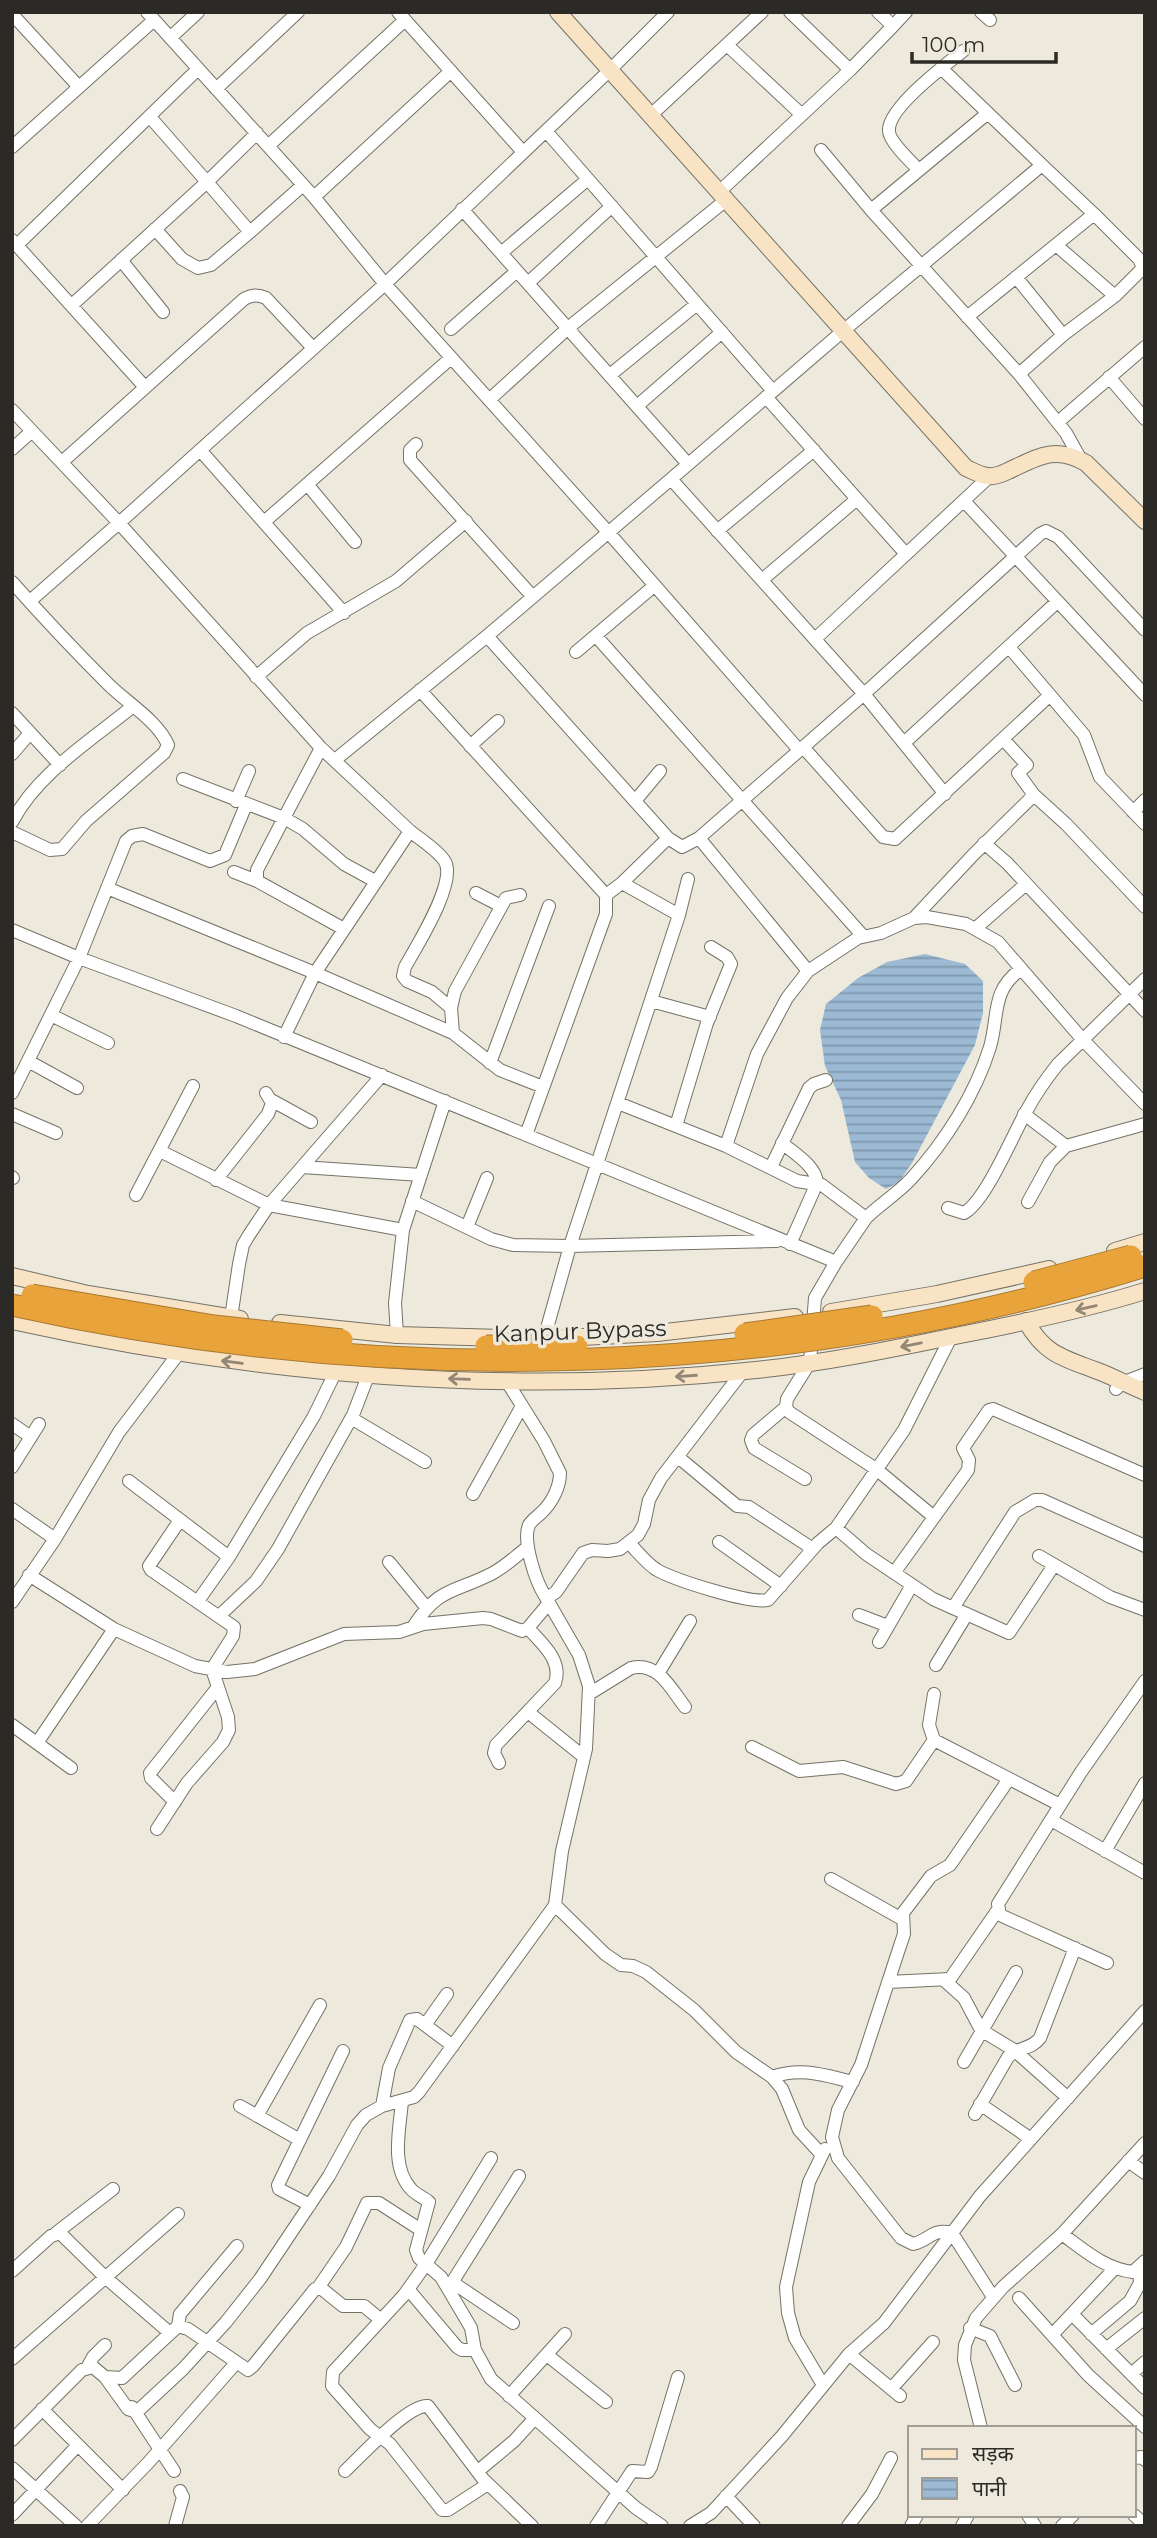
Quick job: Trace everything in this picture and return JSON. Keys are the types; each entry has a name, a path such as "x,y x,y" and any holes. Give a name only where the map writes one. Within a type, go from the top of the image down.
{"highway":[{"name":"Kanpur Bypass","path":"12,1291 214,1326 338,1340 456,1346 587,1346 754,1333 848,1320 975,1297 1145,1252"},
{"name":"Kanpur Bypass","path":"12,1304 118,1327 307,1352 532,1361 606,1359 705,1353 871,1331 992,1307 1145,1266"}],"main road":[{"path":"558,12 966,468 989,477 1003,474 1048,453 1062,453 1081,460 1143,516"},
{"path":"12,1276 88,1294 231,1318 397,1335 544,1339 657,1333 812,1315 937,1294 1076,1263 1145,1242"},
{"path":"12,1321 79,1336 224,1361 368,1376 506,1380 656,1378 743,1371 875,1353 1107,1303 1145,1291"},
{"path":"1026,1321 1034,1335 1046,1347 1079,1366 1089,1378 1145,1392"},
{"path":"1119,1386 1145,1400"}],"street":[{"path":"170,38 198,12"},
{"path":"216,89 298,12"},
{"path":"30,601 385,284 611,70 668,12"},
{"path":"650,115 762,12"},
{"path":"790,12 850,71"},
{"path":"878,12 893,26"},
{"path":"489,400 568,328 656,256 722,196 850,71 906,12"},
{"path":"12,147 79,87 150,16 314,197 385,284 654,586 883,837 889,839 901,835 1050,695"},
{"path":"268,146 401,16 523,152"},
{"path":"15,23 79,87"},
{"path":"727,45 802,115"},
{"path":"919,170 891,137 890,122 900,107 963,51"},
{"path":"941,68 1094,214 1143,265 1141,272 1115,296 1063,335 1019,374"},
{"path":"144,386 15,243 198,69"},
{"path":"314,197 451,71"},
{"path":"871,210 988,113"},
{"path":"150,117 250,232"},
{"path":"546,131 722,332 814,450 906,554"},
{"path":"72,305 257,133"},
{"path":"821,150 871,210 1019,374 1058,422 1081,460"},
{"path":"335,761 487,636 843,331 1042,165"},
{"path":"501,253 588,179"},
{"path":"155,229 182,260 198,268 211,265 303,185"},
{"path":"528,283 612,206"},
{"path":"462,209 688,464"},
{"path":"967,317 1094,214"},
{"path":"1056,245 1115,296"},
{"path":"121,260 163,312"},
{"path":"451,329 517,271"},
{"path":"1016,277 1063,335"},
{"path":"62,462 144,386 251,295 265,298 313,348"},
{"path":"610,376 697,304"},
{"path":"637,406 722,332"},
{"path":"1058,422 1145,347"},
{"path":"264,522 451,358"},
{"path":"1109,377 1145,419"},
{"path":"12,410 119,523 321,748 444,860 448,872 445,887 403,976 407,981 425,987 451,1008"},
{"path":"12,449 31,432"},
{"path":"416,444 410,450 410,460 533,597"},
{"path":"200,450 344,613"},
{"path":"717,531 814,450"},
{"path":"815,639 989,477"},
{"path":"671,479 864,694 945,794"},
{"path":"307,484 355,542"},
{"path":"762,580 857,499"},
{"path":"964,501 1145,695"},
{"path":"256,677 307,634 396,581 466,522"},
{"path":"487,636 668,838 682,847 699,838 1046,531 1052,533 1145,630"},
{"path":"12,582 167,741 164,753 86,821 62,849 50,850 12,832"},
{"path":"576,652 654,586"},
{"path":"904,743 1057,602"},
{"path":"596,636 863,936"},
{"path":"1009,647 1087,741 1100,777 1145,824"},
{"path":"421,690 606,895 606,914 526,1135"},
{"path":"12,822 23,803 60,765 132,707"},
{"path":"12,713 60,765"},
{"path":"470,746 498,721"},
{"path":"12,754 30,733"},
{"path":"1003,739 1027,765 1018,773 1034,795 1143,900"},
{"path":"257,881 257,870 321,748"},
{"path":"12,1093 79,958 126,841 132,836 143,834 210,861 218,859 225,855 249,771"},
{"path":"635,802 660,771"},
{"path":"183,779 284,818 303,829 344,864 375,881"},
{"path":"726,1146 757,1054 787,998 808,971 841,947 863,936 881,933 914,918 984,843 1034,795"},
{"path":"1133,812 1145,800"},
{"path":"284,1037 315,973 410,831"},
{"path":"606,895 668,838"},
{"path":"699,838 808,971"},
{"path":"984,843 1145,1011"},
{"path":"234,872 257,881 344,929"},
{"path":"544,1339 570,1246 679,915 688,879"},
{"path":"622,883 679,915"},
{"path":"976,928 1026,884"},
{"path":"107,888 453,1033 490,1063 512,1076 543,1087"},
{"path":"476,893 501,906"},
{"path":"453,1033 451,1008 454,991 506,898 520,894"},
{"path":"490,1063 549,905"},
{"path":"914,918 945,919 976,928 998,942 1083,1040 1145,1104"},
{"path":"12,930 382,1074 835,1262"},
{"path":"676,1126 710,1017 731,964 727,957 711,947"},
{"path":"805,1479 754,1448 751,1440 753,1435 786,1407 810,1362 815,1298 835,1262 866,1218 911,1178 952,1125 971,1093 990,1046 1000,992 1009,978 1020,970"},
{"path":"948,1208 964,1213 971,1208 993,1176 1024,1114 1058,1064 1145,979"},
{"path":"651,1001 710,1017"},
{"path":"51,1014 108,1043"},
{"path":"28,1061 77,1088"},
{"path":"231,1318 243,1245 269,1205 382,1074"},
{"path":"771,1167 809,1088 826,1080"},
{"path":"136,1195 193,1086"},
{"path":"216,1180 268,1114 271,1108 268,1097 311,1122"},
{"path":"397,1335 395,1303 403,1230 445,1101"},
{"path":"618,1103 726,1146 797,1181 825,1186 866,1218"},
{"path":"12,1114 56,1133"},
{"path":"1024,1114 1066,1146"},
{"path":"1028,1202 1051,1162 1066,1146 1145,1124"},
{"path":"782,1143 812,1169 817,1183 786,1242"},
{"path":"160,1151 269,1205 403,1230"},
{"path":"302,1167 421,1174"},
{"path":"467,1227 486,1178"},
{"path":"412,1201 491,1239 513,1245 786,1242"},
{"path":"629,1543 657,1570 724,1593 768,1600 835,1528 904,1430 951,1337"},
{"path":"12,1602 55,1539 119,1432 179,1353"},
{"path":"29,1575 114,1629 195,1666 227,1672 255,1669 344,1634 391,1633 423,1624 483,1618 522,1631 528,1628 547,1599 556,1592 583,1552 620,1549 629,1543 644,1524 649,1500 661,1478 743,1371"},
{"path":"198,1601 229,1557 314,1416 335,1373"},
{"path":"1119,1386 1145,1374"},
{"path":"219,1616 256,1581 278,1549 351,1418 368,1376"},
{"path":"12,2440 82,2370 93,2367 106,2377 128,2409 133,2409 141,2408 183,2369 260,2280 329,2176 357,2125 366,2115 382,2106 414,2097 419,2092 555,1905 562,1852 584,1757 589,1686 579,1656 547,1599 529,1555 529,1525 552,1500 560,1473 558,1465 506,1380"},
{"path":"473,1494 522,1406"},
{"path":"786,1407 789,1412 876,1469 934,1517"},
{"path":"894,1573 968,1470 969,1460 963,1448 989,1410 993,1409 1145,1475"},
{"path":"351,1418 425,1462"},
{"path":"12,1424 31,1437"},
{"path":"12,1467 39,1424"},
{"path":"678,1457 737,1506 749,1507 813,1549"},
{"path":"129,1481 229,1557"},
{"path":"953,1608 1015,1512 1035,1500 1042,1500 1145,1546"},
{"path":"12,1509 55,1539"},
{"path":"157,1829 187,1783 223,1742 229,1730 228,1717 212,1669 234,1627 149,1566 180,1520"},
{"path":"835,1528 933,1599 1009,1633 1054,1565"},
{"path":"719,1542 781,1586"},
{"path":"413,1627 426,1607 444,1593 491,1574 528,1547"},
{"path":"1039,1556 1111,1597 1145,1611"},
{"path":"390,1562 426,1607"},
{"path":"879,1642 912,1585"},
{"path":"936,1665 967,1614"},
{"path":"859,1615 888,1626"},
{"path":"659,1672 690,1621"},
{"path":"499,1763 494,1754 496,1745 555,1683 557,1676 554,1659 528,1628"},
{"path":"37,1743 114,1629"},
{"path":"589,1694 631,1668 649,1667 659,1672 685,1707"},
{"path":"888,1982 945,1981 955,1975 997,1911 998,1904 1060,1805 1145,1681"},
{"path":"175,1802 151,1778 150,1773 218,1687"},
{"path":"934,1695 929,1725 934,1740 1060,1805"},
{"path":"528,1712 584,1757"},
{"path":"12,1725 71,1768"},
{"path":"752,1747 799,1771 843,1768 895,1784 906,1781 934,1740"},
{"path":"824,2385 795,2339 788,2313 786,2287 809,2182 832,2137 838,2110 862,2065 904,1934 902,1919 906,1908 931,1876 950,1865 1009,1779"},
{"path":"1105,1851 1145,1783"},
{"path":"1051,1820 1145,1873"},
{"path":"831,1879 902,1919"},
{"path":"555,1905 605,1954 621,1965 633,1966 646,1972 694,2010 736,2052 772,2077 782,2089 799,2130 822,2155"},
{"path":"997,1911 1000,1915 1107,1963"},
{"path":"1031,2139 977,2109 1005,2060 1014,2050 1035,2045 1040,2038 1075,1948"},
{"path":"964,2062 1016,1972"},
{"path":"945,1981 964,1998 981,2030 1014,2050 1068,2098"},
{"path":"425,2025 447,1994"},
{"path":"257,2116 320,2005"},
{"path":"690,2526 709,2521 726,2496 782,2436 849,2354 884,2323 980,2196 1145,2011"},
{"path":"382,2106 389,2068 410,2020 417,2019 453,2046"},
{"path":"310,2205 279,2189 278,2185 343,2051"},
{"path":"772,2077 788,2071 803,2071 853,2082"},
{"path":"402,2101 398,2155 402,2174 411,2189 429,2202 416,2249 419,2258 450,2286 471,2328 475,2350 491,2379 534,2419 662,2526"},
{"path":"240,2106 300,2140"},
{"path":"832,2137 838,2158 907,2243 919,2243 934,2232 953,2233 993,2297"},
{"path":"980,2426 964,2360 970,2328 993,2297 1029,2261 1062,2234 1145,2143"},
{"path":"488,2484 449,2510 442,2510 390,2444 331,2386 330,2379 333,2372 408,2289 491,2158"},
{"path":"1128,2161 1145,2173"},
{"path":"450,2286 519,2176"},
{"path":"12,2271 55,2233 113,2189"},
{"path":"106,2377 117,2379 127,2376 174,2330 182,2326 248,2370 311,2292 318,2288 346,2247 367,2203 379,2203 421,2230"},
{"path":"12,2359 178,2214"},
{"path":"55,2233 63,2236 105,2277 174,2330"},
{"path":"1062,2234 1115,2268 1133,2272 1142,2264"},
{"path":"174,2330 180,2314 237,2246"},
{"path":"1091,2334 1130,2301 1140,2283 1142,2264"},
{"path":"1052,2335 1115,2268"},
{"path":"450,2286 513,2323"},
{"path":"318,2288 343,2306 364,2306 381,2320"},
{"path":"408,2289 457,2347 462,2350 475,2350"},
{"path":"1019,2298 1087,2375 1145,2427"},
{"path":"1072,2314 1145,2388"},
{"path":"1106,2349 1145,2318"},
{"path":"970,2328 989,2336 1016,2385"},
{"path":"509,2396 565,2334"},
{"path":"849,2354 895,2392 933,2342"},
{"path":"87,2368 93,2357 106,2346"},
{"path":"547,2355 606,2402"},
{"path":"1130,2374 1145,2362"},
{"path":"87,2526 123,2490 236,2363"},
{"path":"596,2526 632,2471 643,2473 651,2467 678,2377"},
{"path":"345,2471 414,2409 422,2405 428,2406 488,2484 531,2526"},
{"path":"43,2409 123,2490"},
{"path":"133,2409 174,2471"},
{"path":"478,2471 514,2441 534,2419"},
{"path":"12,2515 78,2445"},
{"path":"848,2526 872,2494 891,2458"},
{"path":"12,2468 76,2526"},
{"path":"175,2526 183,2497 180,2491"},
{"path":"726,2496 754,2526"}],"water":[{"path":"925,954 965,964 983,981 983,1013 975,1045 912,1163 899,1182 886,1189 869,1178 855,1162 841,1100 825,1066 820,1030 826,1004 858,978 887,962"}]}
